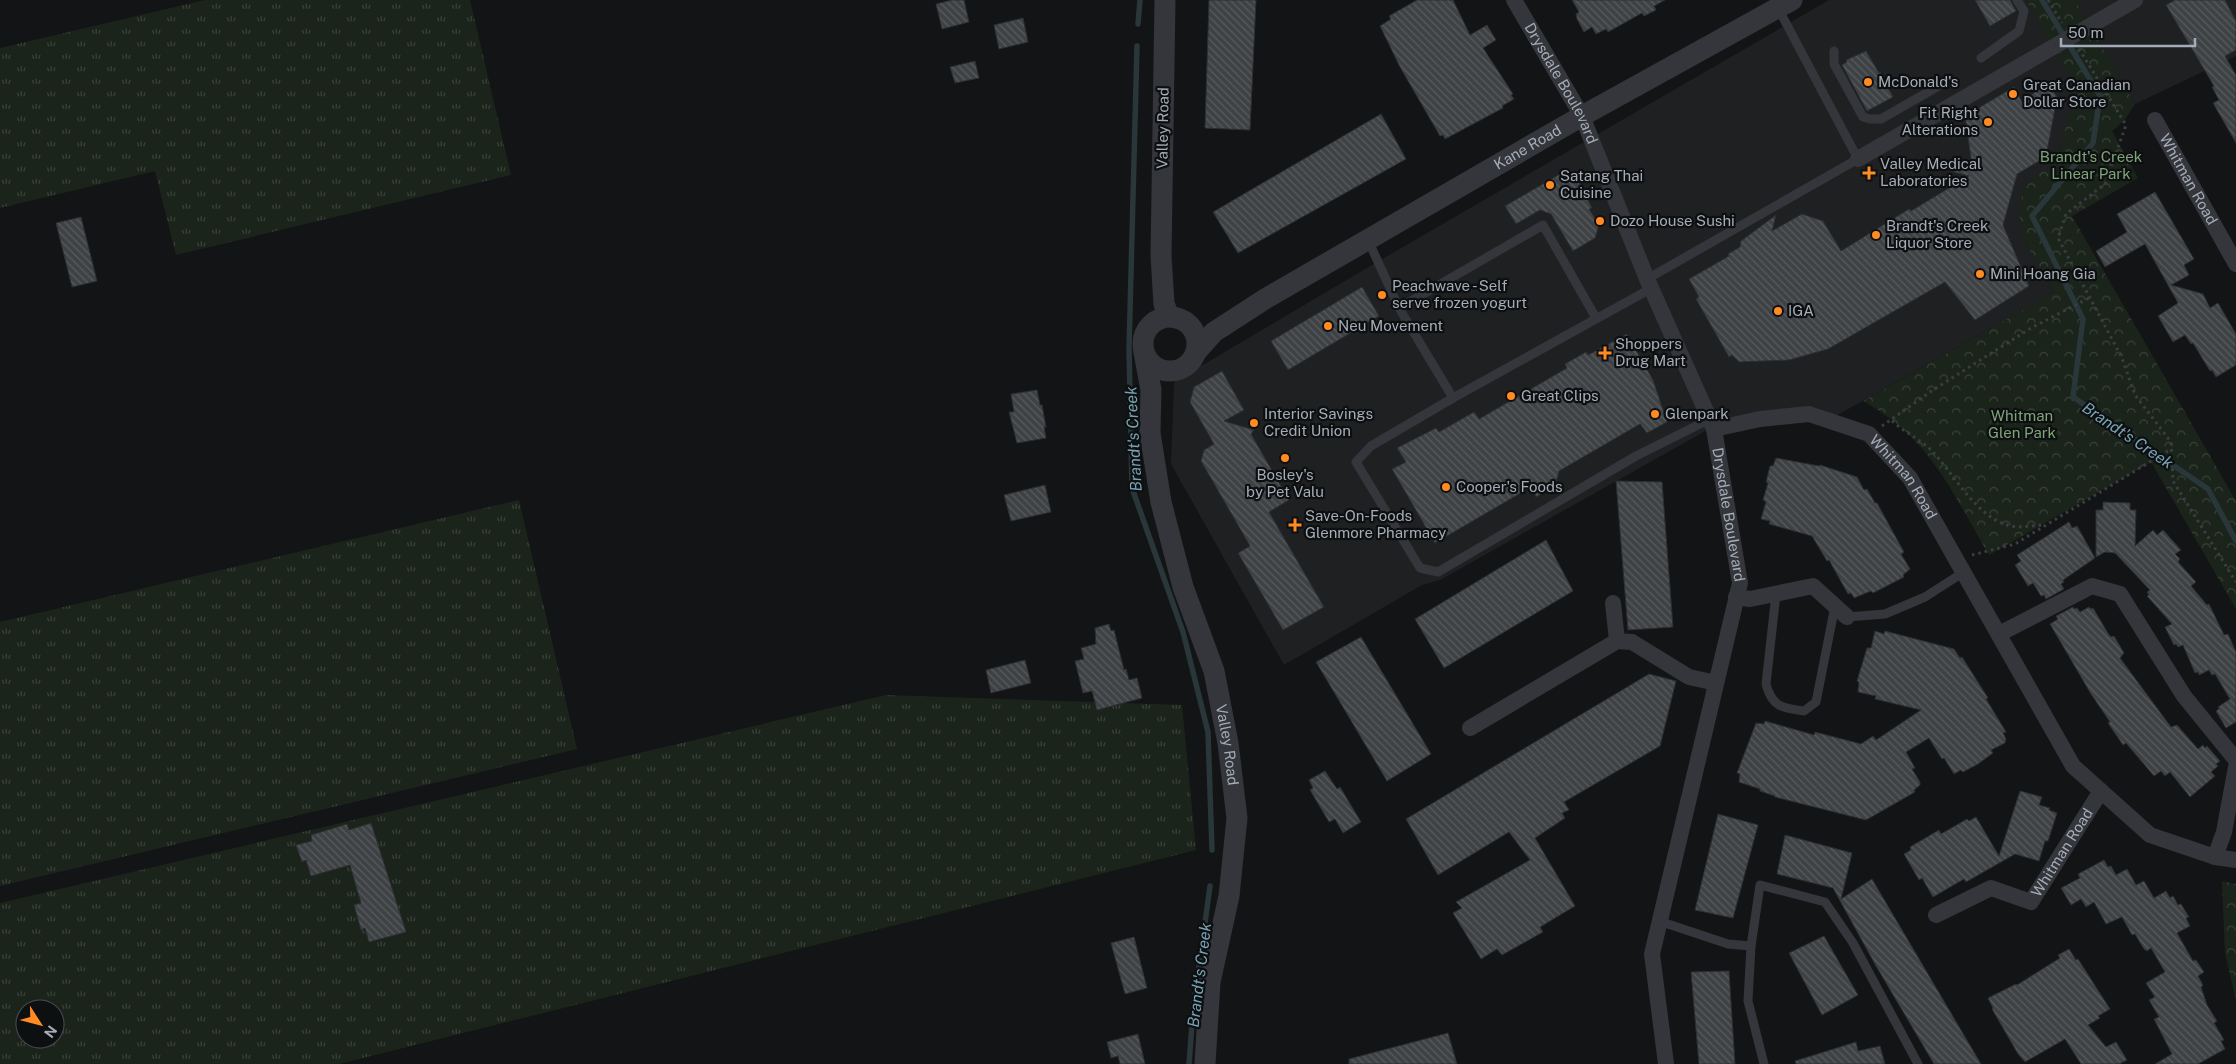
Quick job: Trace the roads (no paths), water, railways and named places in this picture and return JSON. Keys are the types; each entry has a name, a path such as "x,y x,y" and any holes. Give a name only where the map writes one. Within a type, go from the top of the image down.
{"street":[{"name":"Valley Road","path":"1165,0 1160,256 1156,295 1145,343 1151,390 1150,433 1161,502 1183,587 1214,671 1228,743 1237,818 1229,896 1210,982 1205,1064"},
{"name":"Drysdale Boulevard","path":"1514,0 1582,116 1649,283 1712,424 1740,583 1652,954 1666,1064"},
{"path":"1858,159 2135,0"},
{"name":"Kane Road","path":"1190,360 1214,332 1265,299 1582,116 1785,4"},
{"name":"Whitman Road","path":"2155,120 2236,264"},
{"name":"Valley Road","path":"1150,433 1157,405 1167,384 1190,360 1196,337 1193,330 1168,314 1164,304 1160,256"},
{"name":"Kane Road","path":"1178,319 1204,322 1228,316 1265,299"},
{"path":"1178,319 1165,318 1157,321 1145,343 1154,366 1161,370 1177,370 1190,360"},
{"name":"Whitman Road","path":"1712,424 1808,414 1869,434 1910,478 2073,766 2150,835 2216,856 2236,860"},
{"path":"1736,597 1750,599 1813,586 1847,617"},
{"path":"1999,634 2092,586 2120,594 2184,696 2236,760"},
{"path":"1612,602 1617,641"},
{"path":"1470,728 1617,641 1632,642 1689,677 1716,683"},
{"path":"2216,856 2224,832 2236,767"},
{"name":"Whitman Road","path":"1936,915 1992,888 2031,902 2101,791"}],"lane":[{"path":"1981,58 2019,31 2024,12 2017,0"},
{"path":"1712,424 1636,456 1438,572 1420,568 1356,462 1370,446 1596,318 1649,283 1858,159 1785,4"},
{"path":"1834,51 1834,64 1863,117 1881,119 1937,87"},
{"path":"1399,308 1543,224 1596,318"},
{"path":"1368,240 1399,308 1453,398"},
{"path":"1847,617 1885,614 1925,598 1960,565"},
{"path":"1776,594 1766,684 1769,697 1783,708 1804,711 1816,702 1835,606"},
{"path":"1764,1064 1748,1001 1751,946 1760,886 1825,902 1852,943 1918,1064"},
{"path":"1659,921 1728,944 1751,946"}],"waterway":[{"name":"Brandt's Creek","path":"1138,24 1140,0"},
{"name":"Brandt's Creek","path":"2042,0 2100,96 2093,143 2032,216 2083,319 2073,397 2208,489 2236,541"},
{"name":"Brandt's Creek","path":"1137,46 1129,349 1132,488 1183,632 1208,732 1212,850"},
{"name":"Brandt's Creek","path":"1189,1064 1193,1011 1210,886"}],"place":[{"name":"McDonald's","path":"1868,82"},
{"name":"Great Canadian Dollar Store","path":"2013,94"},
{"name":"Fit Right Alterations","path":"1988,122"},
{"name":"Valley Medical Laboratories","path":"1869,173"},
{"name":"Satang Thai Cuisine","path":"1550,185"},
{"name":"Dozo House Sushi","path":"1600,221"},
{"name":"Brandt's Creek Liquor Store","path":"1876,235"},
{"name":"Mini Hoang Gia","path":"1980,274"},
{"name":"Peachwave - Self serve frozen yogurt","path":"1382,295"},
{"name":"IGA","path":"1778,311"},
{"name":"Neu Movement","path":"1328,326"},
{"name":"Shoppers Drug Mart","path":"1605,353"},
{"name":"Great Clips","path":"1511,396"},
{"name":"Glenpark","path":"1655,414"},
{"name":"Interior Savings Credit Union","path":"1254,423"},
{"name":"Bosley's by Pet Valu","path":"1285,458"},
{"name":"Cooper's Foods","path":"1446,487"},
{"name":"Save-On-Foods Glenmore Pharmacy","path":"1295,525"}],"park label":[{"name":"Brandt's Creek Linear Park","path":"2091,166"},
{"name":"Whitman Glen Park","path":"2022,424"}]}
